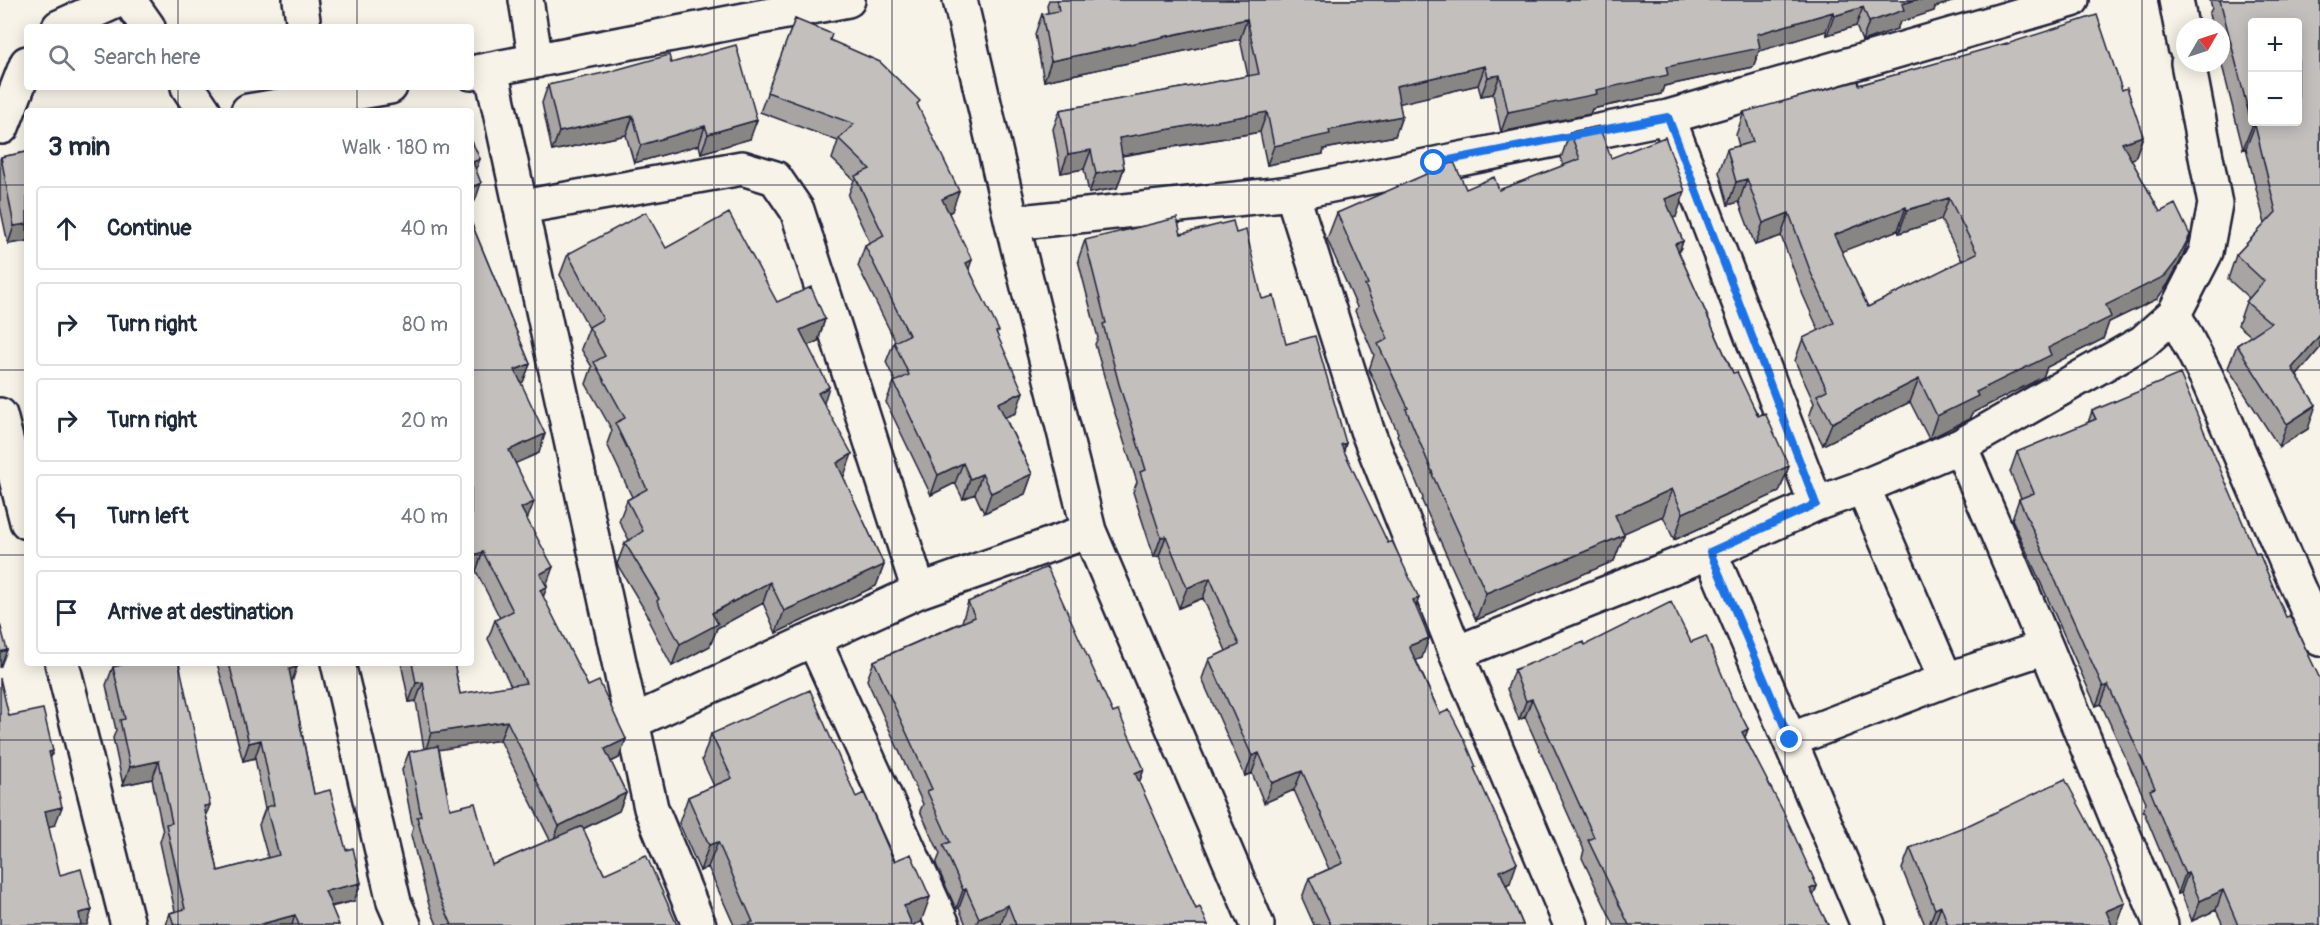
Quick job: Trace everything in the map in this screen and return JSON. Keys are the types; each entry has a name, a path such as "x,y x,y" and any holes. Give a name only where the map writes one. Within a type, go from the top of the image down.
{"street":[{"path":"66,24 119,0"},
{"path":"129,0 146,24"},
{"path":"300,0 304,24"},
{"path":"526,0 536,61"},
{"path":"699,925 651,808 522,207 481,72 848,0"},
{"path":"960,0 1012,223 1089,531 1257,925"},
{"path":"1012,223 1292,193 1668,117 2072,0"},
{"path":"2176,0 2179,18"},
{"path":"1456,653 1710,552 1816,504 1960,446 2143,342 2174,314 2206,252 2215,204 2190,72"},
{"path":"10,126 24,74"},
{"path":"190,90 202,108"},
{"path":"259,108 315,93 352,90"},
{"path":"1668,117 1816,504"},
{"path":"522,207 742,168 775,178 796,210 919,591"},
{"path":"1292,193 1367,430 1456,653 1570,925"},
{"path":"2174,314 2207,378 2320,639"},
{"path":"0,415 24,510"},
{"path":"1960,446 2161,925"},
{"path":"1863,487 1946,680"},
{"path":"632,722 919,591 1089,531"},
{"path":"1710,552 1868,925"},
{"path":"814,640 943,925"},
{"path":"1790,740 1946,680 2046,647"},
{"path":"63,666 128,925"},
{"path":"339,666 394,902 404,925"}],"building":[{"path":"1057,0 1915,0 1902,4 1904,10 1869,22 1863,7 1834,16 1833,12 1757,34 1760,48 1666,67 1668,75 1596,90 1597,94 1508,112 1500,75 1488,77 1485,66 1396,86 1402,116 1329,130 1330,134 1274,146 1267,112 1119,138 1124,168 1096,174 1091,150 1068,154 1060,110 1259,74 1247,19 1051,61 1042,14 1059,11"},
{"path":"2220,0 2320,0 2320,335 2292,368 2316,405 2287,424 2237,345 2271,323 2246,302 2264,281 2236,255 2276,212 2255,126 2302,126 2302,18 2248,18 2248,110 2230,39 2230,18 2225,18"},
{"path":"2097,15 2122,90 2127,88 2143,136 2122,143 2160,212 2175,204 2190,235 2176,262 2165,276 2106,305 2111,317 2048,348 2051,355 1976,392 1978,396 1937,416 1919,379 1832,423 1817,395 1827,390 1803,338 1834,323 1811,273 1789,213 1763,223 1747,179 1736,182 1727,149 1753,142 1744,112 1858,81 1859,85 2007,44","holes":["1949,198 1977,253 1868,307 1834,235 1906,207 1907,210"]},
{"path":"795,19 832,34 830,40 880,62 920,101 917,104 959,191 942,199 972,260 966,263 999,331 996,332 1023,392 998,403 1032,474 991,493 982,474 970,479 963,463 938,475 894,382 909,375 894,342 909,335 865,246 884,236 855,176 870,169 839,139 854,124 767,92"},
{"path":"736,45 757,120 708,134 705,126 641,145 633,116 559,132 548,85 608,72 669,55 671,63"},
{"path":"1599,126 1611,158 1665,137 1685,191 1665,199 1683,241 1675,244 1733,373 1737,372 1758,416 1765,413 1789,466 1683,513 1672,489 1615,515 1624,535 1486,593 1432,474 1406,409 1408,408 1378,344 1388,339 1365,285 1368,284 1337,213 1454,162 1466,189 1494,177 1499,190 1580,159 1570,132"},
{"path":"474,146 480,159 474,162"},
{"path":"24,153 24,224 14,226 1,157"},
{"path":"474,165 481,183 474,186"},
{"path":"646,212 666,248 729,213 777,302 811,287 825,319 800,330 829,387 818,393 852,454 837,463 884,565 784,611 770,582 712,613 718,624 680,644 657,601 659,599 625,543 643,531 627,500 647,489 615,423 625,418 594,362 605,356 589,327 603,319 568,254"},
{"path":"1177,218 1181,234 1233,221 1236,233 1246,230 1262,299 1274,296 1286,344 1315,336 1346,443 1341,445 1388,543 1392,541 1419,598 1413,600 1429,638 1409,646 1440,714 1449,710 1465,741 1476,767 1474,768 1517,863 1500,871 1523,925 1331,925 1309,878 1343,863 1302,771 1272,783 1259,753 1252,756 1209,659 1239,645 1210,578 1187,588 1166,536 1161,537 1140,472 1146,470 1103,324 1106,323 1085,240"},
{"path":"474,229 530,364 515,370 545,434 509,450 534,502 521,508 553,567 540,574 547,587 540,590 588,686 599,681 626,739 605,749 626,793 559,826 507,721 431,733 423,682 416,683 413,666 455,666 460,694 526,683 495,620 513,611 483,552 474,555"},
{"path":"2180,374 2256,554 2259,553 2286,617 2290,616 2320,679 2320,925 2238,925 2223,890 2200,901 2188,873 2185,874 2150,790 2155,788 2108,685 2103,687 2019,499 2034,493 2017,452 2096,419 2092,411"},
{"path":"1047,567 1113,713 1118,711 1144,769 1135,773 1196,909 1200,907 1208,925 1016,925 1008,905 979,918 966,889 963,890 943,845 950,842 927,791 932,789 874,661 975,617 968,602"},
{"path":"1671,602 1691,642 1706,636 1733,701 1748,729 1742,732 1785,815 1817,886 1810,889 1828,925 1629,925 1588,840 1594,837 1532,699 1526,701 1514,670 1584,642 1585,645"},
{"path":"0,624 7,650 0,652"},
{"path":"180,666 210,805 204,806 218,871 279,855 266,807 274,805 261,740 249,743 230,666 297,666 289,669 314,794 330,790 346,850 353,848 361,883 325,891 339,925 299,925 295,915 258,925 174,925 170,913 185,909 166,824 172,823 159,761 130,767 120,720 125,719 113,667"},
{"path":"0,678 9,716 43,709 53,751 49,752 62,807 45,811 60,875 81,869 92,910 79,913 81,925 0,925"},
{"path":"810,690 856,797 864,793 894,861 911,854 930,897 904,906 912,925 750,925 749,923 753,922 718,842 709,845 688,797 732,778 711,734"},
{"path":"438,746 450,809 475,803 492,865 582,826 604,874 646,855 677,925 452,925 435,887 417,817 421,816 409,752"},
{"path":"2065,779 2101,847 2125,903 2106,911 2112,925 1948,925 1941,906 1935,909 1910,848 1971,824"}],"route":[{"path":"1434,163 1668,117 1816,504 1710,552 1790,740"}]}
